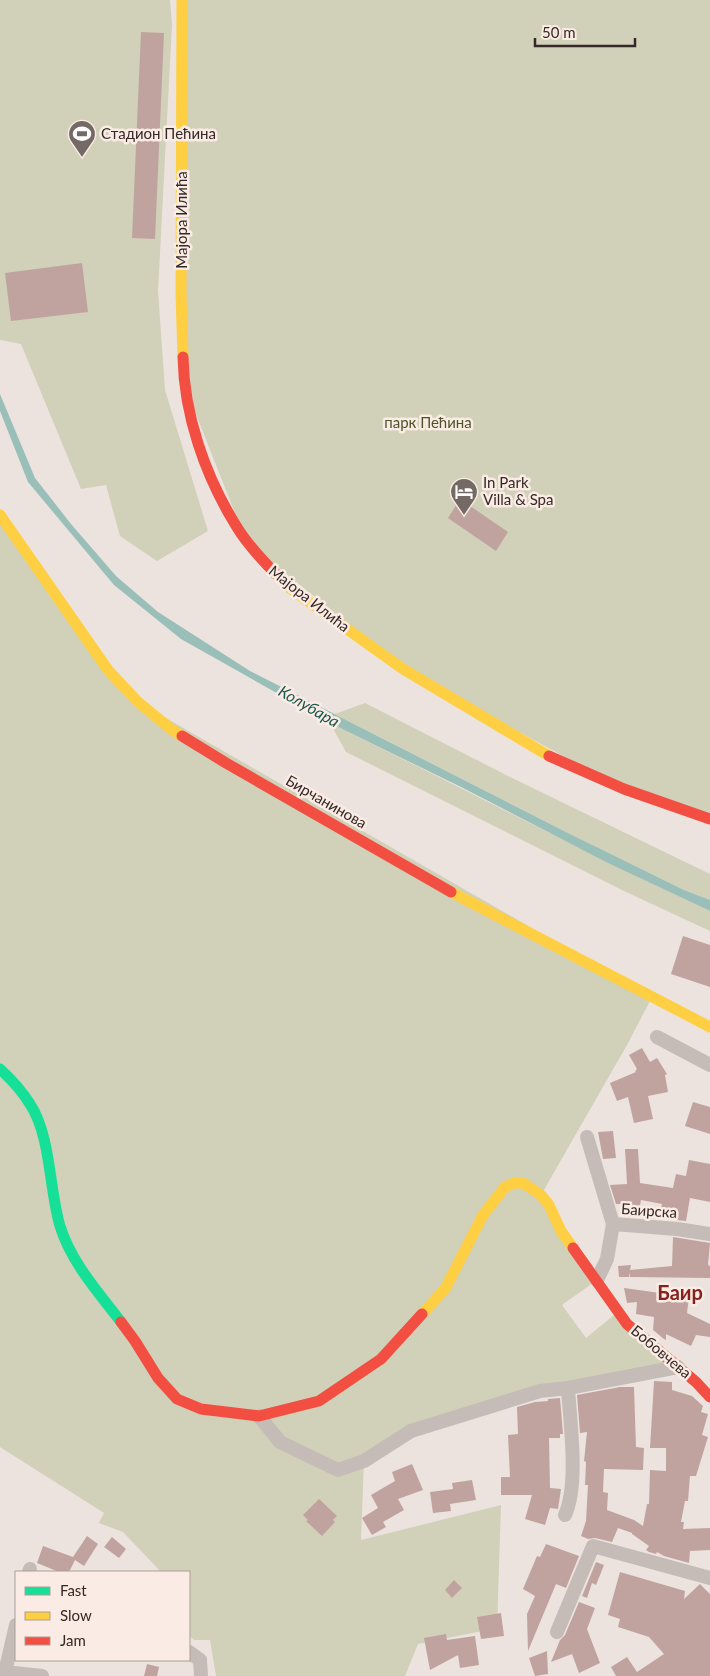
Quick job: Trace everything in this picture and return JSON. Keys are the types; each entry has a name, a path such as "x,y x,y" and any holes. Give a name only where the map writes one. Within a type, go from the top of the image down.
{"main road":[{"name":"Мајора Илића","path":"182,0 183,370 197,441 216,489 235,525 256,555 291,589 403,669 548,756 624,789 710,819"},
{"name":"Бирчанинова","path":"0,515 108,670 138,702 171,729 417,874 546,943 710,1026"},
{"path":"0,1069 13,1081 31,1105 44,1140 60,1226 74,1259 135,1341 158,1378 177,1399 201,1409 259,1416"},
{"name":"Бобовчева","path":"259,1416 320,1401 381,1359 445,1289 483,1215 505,1186 514,1183 523,1183 541,1195 549,1205 561,1230 627,1324 700,1386 710,1397"}],"street":[{"path":"657,1038 710,1065"},
{"path":"587,1137 613,1224"},
{"name":"Баирска","path":"597,1280 607,1259 613,1224 710,1234"},
{"path":"259,1416 280,1442 338,1470 364,1461 411,1431 540,1391 568,1388 678,1367"},
{"path":"565,1515 571,1496 573,1479 568,1388"},
{"path":"557,1632 593,1546 710,1578"},
{"path":"15,1629 2,1673 42,1676"},
{"path":"190,1653 200,1660 201,1676"}],"green space":[{"name":"Стадион Пећина","path":"0,0 170,0 172,25 158,291 165,390 208,531 157,561 120,536 106,485 81,489 21,344 0,340"},
{"name":"парк Пећина","path":"182,0 710,0 710,819 624,789 403,669 246,541 186,389"},
{"path":"0,515 138,702 652,997 627,1045 541,1195 597,1280 562,1305 586,1338 619,1311 678,1367 568,1388 411,1431 364,1461 361,1540 501,1505 497,1628 418,1644 405,1676 216,1676 210,1640 194,1640 190,1636 190,1571 160,1571 123,1532 99,1523 104,1513 0,1447"},
{"path":"365,703 510,777 710,874 710,900 684,890 568,833 335,714"},
{"path":"330,723 710,911 710,931 624,891 346,752"}],"water":[{"name":"Колубара","path":"0,394 35,478 71,524 116,576 158,612 250,671 568,833 684,890 710,900 710,911 606,862 461,787 330,723 181,639 114,585 28,482 0,411"}],"building":[{"path":"141,32 164,33 155,239 132,238"},
{"path":"82,263 88,312 11,321 5,273"},
{"path":"460,499 508,532 496,551 448,518"},
{"path":"683,936 710,945 710,987 671,974"},
{"path":"642,1048 650,1062 657,1058 667,1074 665,1075 668,1092 648,1096 653,1119 634,1123 628,1097 617,1101 610,1083 636,1072 637,1069 629,1055"},
{"path":"693,1102 710,1107 710,1134 685,1126"},
{"path":"613,1131 616,1158 603,1159 598,1132"},
{"path":"625,1149 638,1149 640,1183 673,1188 676,1174 686,1176 689,1160 710,1164 710,1202 690,1198 686,1221 667,1219 668,1215 660,1213 662,1204 641,1200 638,1217 627,1216 629,1204 616,1204 610,1185 627,1184"},
{"path":"673,1237 710,1243 708,1265 710,1266 710,1278 630,1277 630,1272 629,1277 619,1277 618,1266 631,1265 630,1270 672,1266"},
{"path":"624,1288 689,1297 687,1313 710,1324 710,1337 696,1335 691,1346 666,1334 666,1340 664,1339 653,1330 654,1317 636,1314 637,1302 627,1303"},
{"path":"654,1381 672,1382 672,1390 692,1396 703,1406 701,1412 708,1414 702,1435 708,1437 696,1476 690,1476 688,1501 685,1501 681,1522 684,1522 683,1529 710,1528 710,1550 690,1551 689,1563 664,1556 657,1552 656,1554 649,1552 646,1550 649,1546 632,1533 618,1528 612,1542 595,1538 588,1539 581,1536 586,1521 588,1485 585,1485 586,1462 584,1461 587,1432 580,1433 577,1395 620,1387 634,1387 636,1447 644,1448 643,1470 604,1469 603,1492 608,1493 607,1510 634,1520 643,1526 647,1504 649,1504 650,1470 666,1471 666,1448 650,1448"},
{"path":"560,1398 563,1434 560,1434 560,1438 549,1438 550,1488 561,1489 558,1509 550,1508 545,1525 525,1519 532,1495 501,1495 501,1477 510,1477 508,1435 518,1434 517,1407"},
{"path":"412,1464 423,1490 398,1499 404,1510 383,1522 386,1527 372,1535 362,1518 378,1508 371,1495 395,1481 392,1472"},
{"path":"472,1480 476,1500 450,1504 451,1511 433,1513 430,1492 453,1489 452,1483"},
{"path":"319,1499 337,1516 333,1520 335,1522 322,1536 306,1521 308,1520 303,1515"},
{"path":"87,1536 98,1544 84,1566 75,1560 70,1571 57,1571 37,1563 43,1546 73,1557"},
{"path":"112,1537 126,1549 119,1558 104,1547"},
{"path":"546,1544 579,1556 566,1588 556,1584 528,1651 527,1614 535,1596 523,1589 537,1556 540,1557"},
{"path":"596,1562 604,1565 596,1585 592,1583 587,1598 582,1596"},
{"path":"620,1572 685,1591 684,1599 700,1584 710,1594 710,1676 616,1676 611,1667 627,1657 637,1672 664,1654 649,1637 618,1627 620,1619 608,1615"},
{"path":"454,1580 462,1588 452,1598 445,1590"},
{"path":"579,1602 595,1608 587,1629 600,1663 579,1673 572,1654 551,1662"},
{"path":"501,1613 504,1636 481,1639 477,1617"},
{"path":"446,1634 447,1640 475,1636 479,1665 460,1668 458,1655 430,1670 424,1638"},
{"path":"547,1651 548,1674 535,1676 529,1658"},
{"path":"147,1664 159,1667 157,1676 144,1676"}],"traffic: fast":[{"path":"0,1069 23,1094 37,1117 46,1147 56,1211 71,1252 86,1276 121,1322"}],"traffic: slow":[{"path":"182,0 181,294 183,357"},
{"path":"0,515 108,670 138,702 182,736"},
{"path":"276,574 291,589 403,669 549,756"},
{"path":"451,892 710,1027"},
{"path":"422,1314 445,1289 483,1215 505,1187 514,1183 523,1183 541,1195 549,1205 561,1231 573,1248"}],"traffic: jam":[{"path":"183,357 187,401 192,422 198,444 214,485 244,538 276,574"},
{"path":"182,736 451,892"},
{"path":"549,756 624,789 710,819"},
{"path":"573,1248 627,1324 696,1382 710,1397"},
{"path":"121,1322 158,1378 177,1399 201,1409 259,1416 319,1401 381,1359 422,1314"}],"place":[{"name":"Стадион Пећина","path":"82,158"},
{"name":"In Park Villa & Spa","path":"464,516"}],"district":[{"name":"Баир","path":"680,1293"}]}
